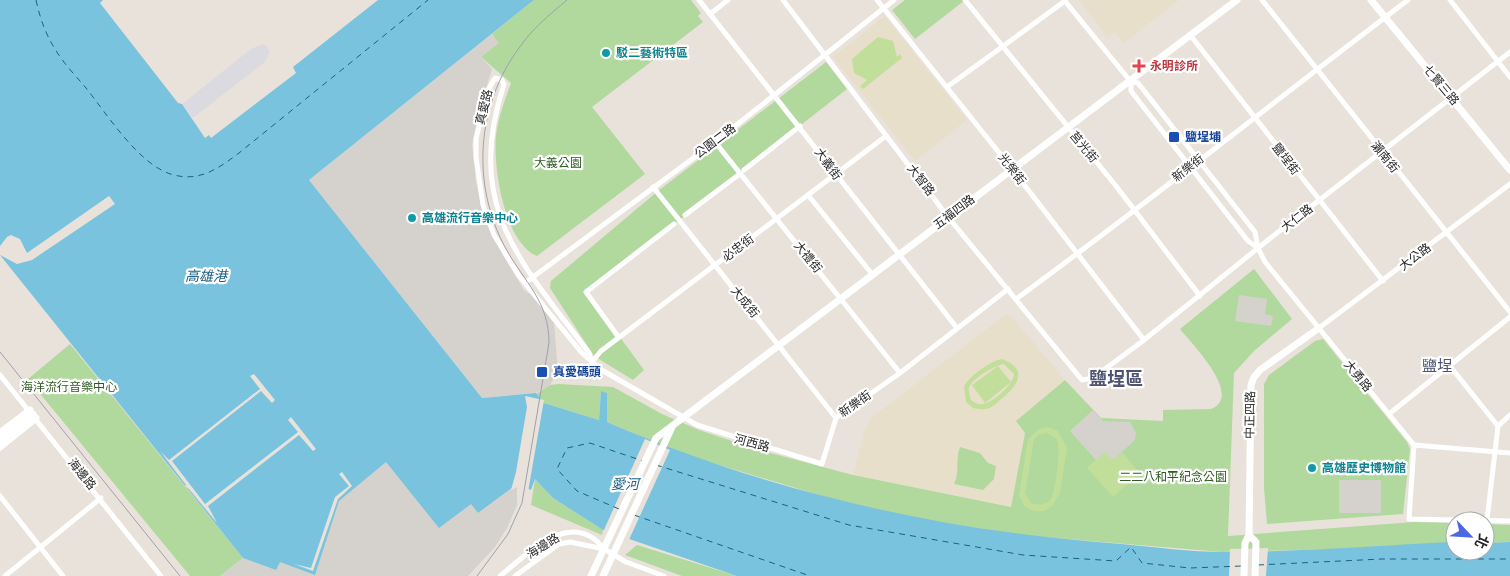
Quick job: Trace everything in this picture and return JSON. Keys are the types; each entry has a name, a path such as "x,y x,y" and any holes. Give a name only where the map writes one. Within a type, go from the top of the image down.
{"street":[{"name":"大義街","path":"699,0 957,328"},
{"path":"710,14 728,0"},
{"name":"大智路","path":"782,0 948,217 1082,380"},
{"name":"光榮街","path":"877,0 1012,169 1144,340"},
{"name":"公園二路","path":"525,283 715,142 894,0"},
{"name":"莒光街","path":"965,0 1114,184 1200,296"},
{"name":"五福四路","path":"604,549 656,438 898,254 1131,82 1237,0"},
{"name":"瀨南街","path":"1262,0 1510,312"},
{"name":"七賢三路","path":"1371,0 1510,170"},
{"name":"新樂街","path":"1016,299 1077,255 1315,68 1408,0"},
{"path":"1450,0 1510,77"},
{"path":"947,87 1004,47 1064,1"},
{"name":"大勇路","path":"1064,1 1131,82 1131,91 1248,241 1258,248"},
{"name":"鹽埕街","path":"1191,36 1383,281"},
{"name":"大仁路","path":"1082,380 1093,378 1144,340 1319,200 1510,52"},
{"name":"真愛路","path":"525,283 494,235 483,204 478,182 476,139 488,90 495,78 502,80 504,84 490,138 491,178 501,218 515,252 533,278"},
{"name":"大勇路","path":"1131,82 1138,83 1255,232 1258,248 1265,262 1414,445"},
{"path":"744,170 800,126"},
{"name":"必忠街","path":"592,362 598,353 886,136"},
{"name":"大禮街","path":"715,142 900,373"},
{"path":"685,215 737,176"},
{"name":"大公路","path":"1319,328 1447,234 1510,184"},
{"name":"大成街","path":"653,187 836,418"},
{"path":"808,195 872,274"},
{"path":"617,335 586,292 674,224"},
{"path":"533,278 589,353 592,362"},
{"path":"525,283 582,353 600,369 684,416"},
{"name":"新樂街","path":"822,464 836,418 900,373 1008,289"},
{"path":"1389,414 1510,317"},
{"name":"中正四路","path":"1244,576 1245,548 1249,535 1251,386 1254,376 1319,328"},
{"path":"1449,366 1498,426"},
{"name":"海邊路","path":"0,375 162,576"},
{"path":"0,433 33,414"},
{"path":"0,440 33,414"},
{"path":"0,447 33,414"},
{"path":"1488,511 1498,426 1510,415"},
{"name":"河西路","path":"684,416 697,425 729,437 822,464"},
{"name":"五福四路","path":"603,576 672,426"},
{"path":"1445,519 1409,519 1414,445 1510,453"},
{"path":"0,496 63,576"},
{"path":"5,576 101,498"},
{"path":"1495,520 1510,521"},
{"name":"海邊路","path":"500,576 542,543 564,533 587,535 596,539 604,549"},
{"path":"1249,535 1256,542 1255,576"},
{"name":"海邊路","path":"515,576 559,544 570,542 604,549"},
{"path":"591,576 604,549 664,576"}],"shaded area":[{"path":"1079,0 1179,0 1124,43 1115,32 1108,37"},
{"path":"885,16 967,120 915,161 833,57"},
{"name":"高雄流行音樂中心","path":"492,34 499,43 481,57 492,69 478,115 472,144 476,182 481,204 504,257 524,290 533,296 554,323 558,371 550,385 536,393 482,398 309,180"},
{"path":"264,44 270,51 265,62 193,118 182,104 251,49"},
{"path":"1239,295 1267,299 1265,314 1273,316 1271,326 1235,321"},
{"path":"1005,315 1011,316 1065,380 1016,421 1025,433 1012,507 853,475 867,424 871,418"},
{"path":"1093,410 1103,421 1130,422 1136,433 1135,440 1113,460 1105,452 1096,460 1070,431"},
{"path":"386,461 473,503 478,513 517,484 517,505 507,528 495,547 468,576 220,576 243,558 276,569 279,562 340,500"},
{"path":"1339,480 1381,480 1381,513 1339,513"}],"green space":[{"name":"大義公園","path":"534,0 691,0 701,13 698,16 703,22 592,107 645,174 537,256 526,248 516,236 503,202 496,166 496,136 500,116 511,83 481,57 498,43 492,34"},
{"path":"905,0 965,0 915,39 892,10"},
{"path":"878,37 893,41 897,57 900,54 902,58 863,89 860,86 867,80 854,73 852,59"},
{"path":"826,62 847,89 587,292 644,370 633,380 594,356 550,288 551,281 658,191"},
{"name":"二二八和平紀念公園","path":"1254,269 1292,319 1254,351 1234,373 1228,536 1414,522 1445,523 1445,543 1376,548 1222,552 1019,535 903,516 829,498 686,455 607,422 607,393 601,392 599,420 544,403 536,394 550,385 559,384 613,387 662,414 699,430 759,450 853,475 1011,507 1025,433 1016,421 1065,380 1101,418 1163,421 1163,410 1211,409 1220,402 1222,393 1219,382 1204,357 1180,329"},
{"path":"1323,339 1407,442 1410,449 1403,514 1267,524 1264,488 1264,384 1269,375 1315,341"},
{"name":"海洋流行音樂中心","path":"70,344 243,558 220,576 190,576 28,379"},
{"path":"1002,359 1016,368 1018,378 1016,383 992,407 987,409 973,408 966,402 964,386 981,369","holes":["1004,364 1014,374 1007,388 991,401 979,404 971,400 969,388 984,373"]},
{"path":"998,366 1011,382 985,403 972,385"},
{"path":"1048,427 1058,431 1067,448 1060,493 1052,506 1044,511 1034,511 1025,507 1019,496 1028,439 1039,429","holes":["1046,433 1057,439 1058,460 1052,496 1048,502 1043,504 1031,503 1025,493 1034,439 1038,435"]},
{"path":"960,447 980,453 988,463 996,466 994,479 983,490 954,484 957,475"},
{"path":"1105,451 1113,460 1122,452 1140,473 1113,497 1087,468"},
{"path":"535,479 553,498 603,530 602,535 531,505"},
{"path":"1495,524 1510,525 1510,542 1495,543"},
{"path":"637,545 737,576 682,576 625,555"}],"water":[{"name":"高雄港","path":"0,0 103,0 100,3 178,103 182,104 205,138 209,135 211,138 296,73 293,67 378,0 534,0 309,180 482,398 536,393 544,403 599,420 601,391 607,393 607,422 669,447 795,488 859,505 923,518 1054,538 1212,552 1309,550 1445,542 1445,561 1495,561 1495,543 1510,542 1510,576 737,576 603,530 553,498 535,479 531,490 517,484 478,513 471,504 439,528 386,462 339,501 315,575 280,562 276,570 243,558 0,255"}],"pier":[{"path":"109,196 115,204 32,260 17,264 0,255 0,246 7,237 11,235 20,239 27,253"},
{"path":"254,374 275,400 272,403 261,391 172,461 205,504 298,432 288,420 291,417 316,449 313,451 299,435 208,506 217,523 185,486 160,451 169,460 260,389 250,376"},
{"path":"525,396 544,400 528,492 517,487 511,490 516,472 527,407"},
{"path":"645,439 670,450 628,542 603,532"},
{"path":"342,472 352,486 338,499 313,571 294,564 311,568 335,497 349,486 339,474"},
{"path":"1268,548 1266,576 1229,576 1230,549"}],"ferry route":[{"path":"36,0 41,19 51,43 114,125 149,162 161,170 183,177 201,175 232,159 428,0"},
{"path":"619,509 577,491 557,469 567,448 590,443 643,461"},
{"path":"656,465 849,525 1023,555 1116,561 1131,547 1142,563 1190,568 1242,566"},
{"path":"634,515 810,576"},
{"path":"1258,565 1382,559 1510,559"}],"tram line":[{"path":"477,576 508,534 522,503 549,343 545,315 535,293 506,249 487,199 483,173 483,146 487,120 494,95 505,71 519,48 535,28 567,0"},
{"path":"0,352 180,576"}],"place":[{"name":"駁二藝術特區","path":"606,53"},
{"name":"永明診所","path":"1139,66"},
{"name":"鹽埕埔","path":"1174,137"},
{"name":"高雄流行音樂中心","path":"412,218"},
{"name":"真愛碼頭","path":"542,372"},
{"name":"高雄歷史博物館","path":"1312,468"}],"district":[{"name":"鹽埕","path":"1437,366"},
{"name":"鹽埕區","path":"1116,379"}],"water label":[{"name":"愛河","path":"625,484"}]}
